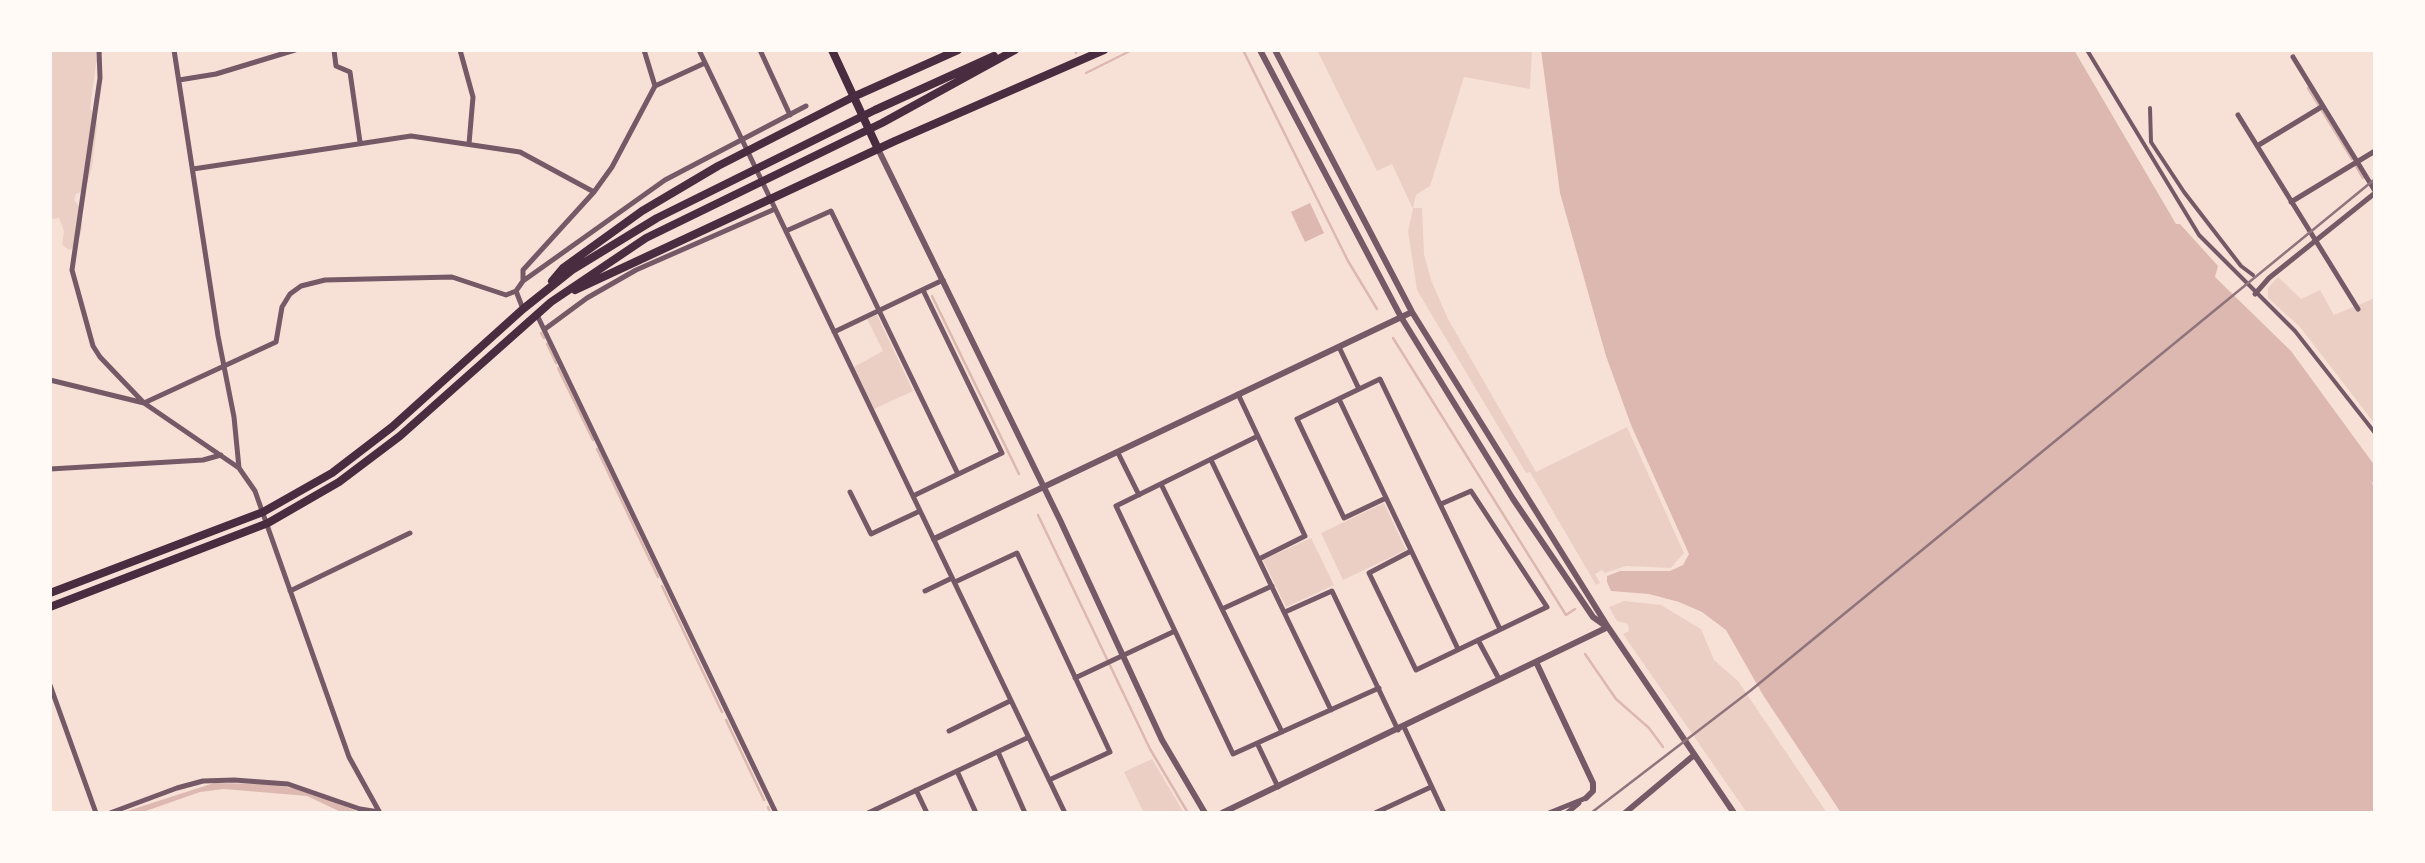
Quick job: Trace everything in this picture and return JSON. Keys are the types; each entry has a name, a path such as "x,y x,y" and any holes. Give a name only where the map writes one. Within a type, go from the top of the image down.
{"main road":[{"path":"832,50 878,149"},
{"path":"539,296 563,268 642,211 854,96 958,50"},
{"path":"50,593 263,512 332,473 392,428 572,270 627,236 848,124 1008,50"},
{"path":"50,607 268,523 339,482 400,436 550,302 646,238 882,123 1015,50"},
{"path":"550,302 1088,53 1104,50"}],"street":[{"path":"99,50 100,78 72,270 93,346 144,403 240,468 255,491 349,758 379,812"},
{"path":"174,50 240,468"},
{"path":"179,80 295,50"},
{"path":"334,50 336,66 350,72 360,143"},
{"path":"460,50 473,97 469,144"},
{"path":"644,50 655,86"},
{"path":"698,50 1065,813"},
{"path":"760,50 790,115"},
{"path":"1260,50 1401,317 1513,498 1593,617 1608,627"},
{"path":"1275,50 1412,312 1608,627 1734,813"},
{"path":"2087,50 2188,220 2216,255 2305,343 2375,434"},
{"path":"2256,294 2269,278 2375,192 2320,108 2293,57"},
{"path":"523,281 523,270 612,167 655,86 705,63"},
{"path":"50,380 144,403 276,342 282,307 290,294 311,282 434,276 469,281 506,295 665,180 806,106"},
{"path":"2150,108 2151,142 2184,192 2252,275"},
{"path":"2257,146 2320,108"},
{"path":"2238,115 2358,309"},
{"path":"192,169 412,136 520,152 594,192"},
{"path":"878,149 1044,486 1162,740 1204,813"},
{"path":"2291,202 2375,150"},
{"path":"545,329 587,298 636,270 775,209"},
{"path":"786,231 832,211 958,474"},
{"path":"834,332 942,280"},
{"path":"913,496 1002,453 923,290"},
{"path":"516,291 524,309"},
{"path":"934,539 1412,312"},
{"path":"536,314 776,813"},
{"path":"1338,346 1359,390"},
{"path":"1386,498 1344,518 1297,418 1380,379 1500,629"},
{"path":"1238,394 1305,536 1259,559"},
{"path":"1339,399 1458,649"},
{"path":"1258,436 1116,506 1233,754 1379,688"},
{"path":"1117,452 1139,495"},
{"path":"50,469 203,460 222,454"},
{"path":"1210,460 1331,710"},
{"path":"1161,484 1282,732"},
{"path":"1411,551 1368,573 1416,670 1547,607 1471,491 1441,504"},
{"path":"850,492 871,534 920,511"},
{"path":"290,590 410,534"},
{"path":"925,591 1017,553 1110,752 1049,780"},
{"path":"1222,610 1272,586"},
{"path":"1285,612 1332,591 1444,813"},
{"path":"1222,813 1608,627"},
{"path":"1075,678 1175,630"},
{"path":"1478,640 1500,682"},
{"path":"1537,664 1593,783 1594,791 1567,813"},
{"path":"50,686 96,813"},
{"path":"949,731 1010,701"},
{"path":"868,813 1027,738"},
{"path":"1257,744 1278,787"},
{"path":"998,752 1025,813"},
{"path":"1625,813 1693,756"},
{"path":"958,770 976,813"},
{"path":"110,813 203,781 234,780 288,784 360,810 379,812"},
{"path":"1377,813 1431,787"},
{"path":"916,790 927,813"},
{"path":"1548,813 1586,798"}],"shaded area":[{"path":"50,50 104,50 96,64 90,109 97,116 92,167 85,190 76,194 74,200 82,210 82,229 77,246 69,250 62,245 64,231 59,218 50,219"},
{"path":"1317,50 1532,50 1530,89 1464,77 1430,186 1416,195 1413,208 1422,208 1424,254 1448,319 1536,472 1627,427 1684,553 1671,568 1626,566 1605,573 1602,570 1595,574 1600,583 1596,585 1417,290 1408,231 1413,209 1392,164 1377,171"},
{"path":"1541,50 2074,50 2176,224 2218,266 2215,277 2291,351 2375,466 2372,483 2375,813 1841,813 1763,695 1726,630 1702,612 1679,602 1649,594 1611,591 1607,582 1607,576 1620,571 1670,571 1683,565 1689,554 1631,425 1606,356 1560,193"},
{"path":"1310,203 1324,233 1305,242 1291,212"},
{"path":"2278,277 2301,299 2320,290 2334,315 2375,298 2375,424 2300,327 2268,298 2268,288"},
{"path":"877,315 913,391 874,409 854,367 883,351 867,319"},
{"path":"1384,503 1406,550 1343,580 1321,533"},
{"path":"1311,538 1334,585 1286,607 1263,560"},
{"path":"1624,601 1661,605 1701,629 1714,660 1738,681 1827,813 1747,813 1623,634 1629,631 1628,624 1617,621 1609,607"},
{"path":"1152,759 1184,813 1144,813 1124,772"},
{"path":"214,783 268,784 305,790 361,813 343,813 307,796 224,789 200,792 140,813 121,813"}],"waterway":[{"path":"1086,73 1132,50"},
{"path":"1243,50 1348,261 1377,309"},
{"path":"2308,88 2352,159"},
{"path":"2356,166 2363,178"},
{"path":"932,296 1019,474"},
{"path":"541,333 544,338"},
{"path":"1393,338 1566,615 1575,609"},
{"path":"547,344 556,363"},
{"path":"558,368 593,440"},
{"path":"597,449 658,577"},
{"path":"1038,515 1150,749 1188,813"},
{"path":"662,586 722,712"},
{"path":"1585,654 1616,699 1649,728 1663,747"},
{"path":"726,720 764,800"},
{"path":"768,807 770,813"}],"railway":[{"path":"1591,813 1750,691 2375,179"}]}
